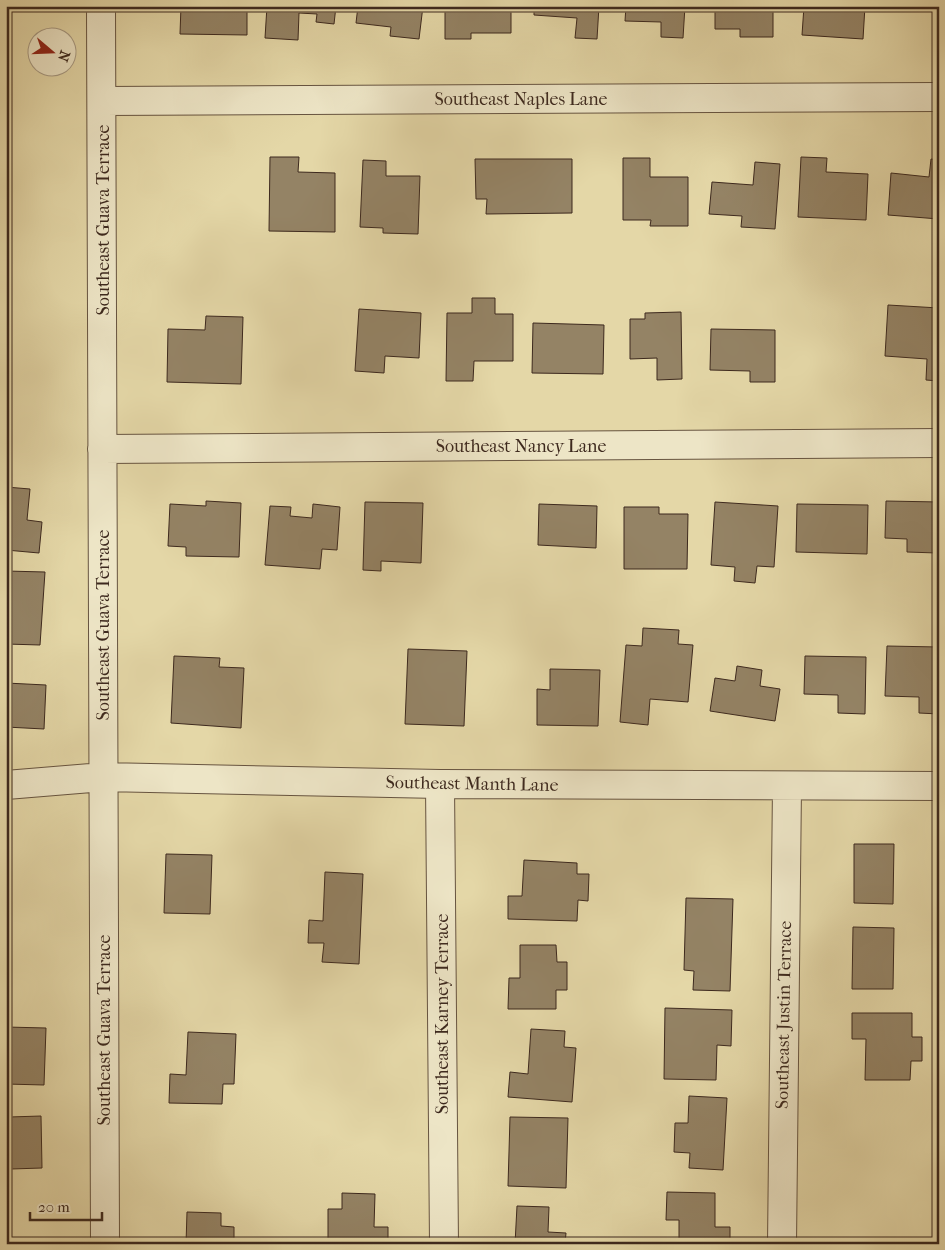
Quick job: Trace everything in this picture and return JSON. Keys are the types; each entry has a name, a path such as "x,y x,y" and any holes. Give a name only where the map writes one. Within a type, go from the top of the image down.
{"street":[{"name":"Southeast Guava Terrace","path":"101,6 103,100 102,449 105,1244"},
{"name":"Southeast Naples Lane","path":"103,100 939,97"},
{"name":"Southeast Nancy Lane","path":"102,449 939,443"},
{"name":"Southeast Manth Lane","path":"6,785 103,776 440,784 939,786"},
{"name":"Southeast Karney Terrace","path":"440,784 444,1244"},
{"name":"Southeast Justin Terrace","path":"782,1244 787,786"}],"building":[{"path":"181,6 247,6 247,35 180,34"},
{"path":"267,6 336,6 334,24 316,22 317,14 299,13 298,40 265,38"},
{"path":"358,6 423,6 419,39 390,36 391,27 356,23"},
{"path":"445,6 511,6 511,33 471,33 471,39 445,39"},
{"path":"534,6 599,6 597,39 575,38 577,18 534,15"},
{"path":"626,6 685,6 683,38 661,37 661,22 625,21"},
{"path":"715,6 773,6 773,37 740,37 740,29 715,29"},
{"path":"804,6 865,6 863,39 802,35"},
{"path":"270,157 299,157 298,172 335,173 335,232 269,231"},
{"path":"801,157 827,158 826,172 868,174 866,220 798,217"},
{"path":"623,158 650,158 650,177 688,177 688,226 650,226 651,220 623,220"},
{"path":"475,159 572,159 572,213 486,214 487,199 476,199"},
{"path":"931,159 939,160 939,219 888,215 891,173 929,177"},
{"path":"363,160 386,161 386,176 420,176 418,234 383,233 383,228 360,227"},
{"path":"755,162 780,164 775,229 741,227 742,216 709,214 712,182 753,185"},
{"path":"472,298 495,298 495,314 513,314 513,361 474,361 473,381 446,381 447,313 472,313"},
{"path":"888,305 939,308 939,381 926,380 927,359 885,356"},
{"path":"359,309 421,313 419,358 385,356 384,373 355,371"},
{"path":"681,312 682,379 657,380 657,358 630,359 630,319 645,319 645,313"},
{"path":"206,316 243,317 241,384 167,382 168,329 205,330"},
{"path":"533,323 604,325 603,374 532,373"},
{"path":"711,329 775,330 775,382 750,382 750,371 710,370"},
{"path":"6,487 30,489 27,520 42,522 39,553 6,550"},
{"path":"206,501 241,503 239,557 186,556 186,547 168,546 170,504 206,506"},
{"path":"886,501 939,502 937,553 907,552 907,539 885,538"},
{"path":"365,502 423,503 421,563 381,561 381,571 363,570"},
{"path":"715,502 778,506 774,567 757,566 755,583 734,581 735,567 711,565"},
{"path":"313,504 340,507 337,550 322,549 320,569 265,565 270,506 291,507 290,516 312,518"},
{"path":"539,504 597,506 596,548 538,545"},
{"path":"797,504 868,505 867,554 796,552"},
{"path":"624,507 659,507 659,514 688,514 687,569 624,569"},
{"path":"6,571 45,572 40,645 6,644"},
{"path":"643,628 679,630 678,644 693,645 688,702 650,699 648,725 620,722 626,645 642,646"},
{"path":"887,646 939,647 939,714 919,713 919,697 885,696"},
{"path":"408,649 467,651 464,726 405,724"},
{"path":"174,656 220,658 219,667 244,668 241,728 171,723"},
{"path":"805,656 866,657 865,714 838,713 838,695 804,694"},
{"path":"737,666 762,670 760,686 780,689 775,721 710,711 715,678 735,681"},
{"path":"550,669 600,670 598,726 537,725 537,689 550,690"},
{"path":"6,683 46,685 44,729 6,727"},
{"path":"854,844 894,844 893,904 854,903"},
{"path":"166,854 212,855 210,914 164,913"},
{"path":"524,860 577,863 577,874 589,874 588,901 578,900 577,921 508,919 508,896 522,896"},
{"path":"325,872 363,874 359,964 322,962 324,943 308,943 309,920 323,921"},
{"path":"686,898 733,899 730,991 693,990 694,971 684,970"},
{"path":"853,927 894,928 893,989 852,989"},
{"path":"520,945 556,945 557,962 567,962 567,990 556,990 556,1009 508,1009 509,978 520,978"},
{"path":"665,1008 732,1010 731,1046 717,1045 716,1080 664,1079"},
{"path":"852,1013 912,1013 912,1037 922,1037 922,1061 911,1061 910,1080 865,1080 866,1039 852,1039"},
{"path":"6,1027 46,1028 44,1085 6,1084"},
{"path":"531,1029 565,1031 564,1047 576,1048 572,1102 508,1097 510,1072 528,1074"},
{"path":"188,1032 236,1034 234,1084 223,1084 222,1104 169,1103 170,1074 186,1075"},
{"path":"689,1096 727,1098 723,1170 689,1168 690,1153 674,1152 675,1123 688,1123"},
{"path":"41,1116 42,1168 11,1169 9,1117"},
{"path":"510,1117 568,1118 566,1188 508,1186"},
{"path":"667,1192 715,1193 715,1227 730,1227 730,1244 679,1244 679,1220 666,1220"},
{"path":"342,1193 375,1194 374,1227 388,1227 388,1244 328,1244 328,1209 342,1209"},
{"path":"517,1206 549,1207 548,1232 566,1233 565,1244 515,1244"},
{"path":"187,1212 221,1213 221,1226 234,1227 234,1243 246,1244 186,1244"}]}
